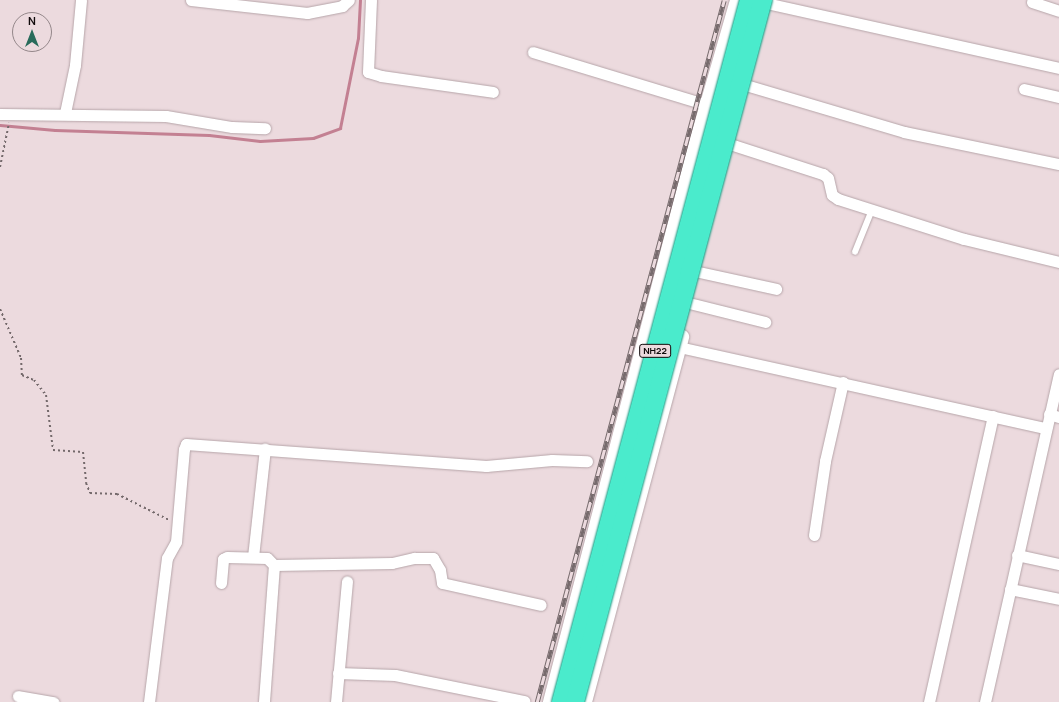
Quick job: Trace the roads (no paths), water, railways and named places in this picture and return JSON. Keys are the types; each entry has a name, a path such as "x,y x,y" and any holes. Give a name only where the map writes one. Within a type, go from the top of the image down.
{"highway":[{"name":"NH22","path":"561,702 750,0"},
{"name":"NH22","path":"575,702 769,1"}],"street":[{"path":"65,114 74,75 81,0"},
{"path":"191,0 307,13 342,6 349,0"},
{"path":"372,0 368,72 381,76 493,92"},
{"path":"550,702 606,480 707,105 737,0"},
{"path":"754,0 769,1 1059,68"},
{"path":"585,702 749,86 769,1"},
{"path":"1032,2 1059,11"},
{"path":"533,52 707,105"},
{"path":"749,86 904,132 1059,164"},
{"path":"1024,89 1059,97"},
{"path":"0,114 166,116 232,127 265,128"},
{"path":"733,145 823,174 828,178 828,197 964,239 1059,262"},
{"path":"699,272 776,289"},
{"path":"657,295 765,322"},
{"path":"679,347 843,382 1045,428"},
{"path":"985,702 1045,428 1054,415 1059,374"},
{"path":"814,535 825,461 843,382"},
{"path":"929,702 993,416"},
{"path":"149,702 167,558 175,545 185,444 486,466 552,460 587,461"},
{"path":"253,557 265,449"},
{"path":"1017,555 1059,564"},
{"path":"221,583 225,558 267,558 274,565 392,563 414,558 433,558 440,570 442,583 541,605"},
{"path":"264,702 274,565"},
{"path":"336,702 347,581"},
{"path":"1010,589 1059,599"},
{"path":"338,672 395,675 524,701"},
{"path":"18,696 53,702"}],"lane":[{"path":"855,252 872,210"}],"waterway":[{"path":"0,125 55,130 209,135 260,141 313,138 340,128 358,38 360,0"}],"railway":[{"path":"537,702 724,0"}]}
